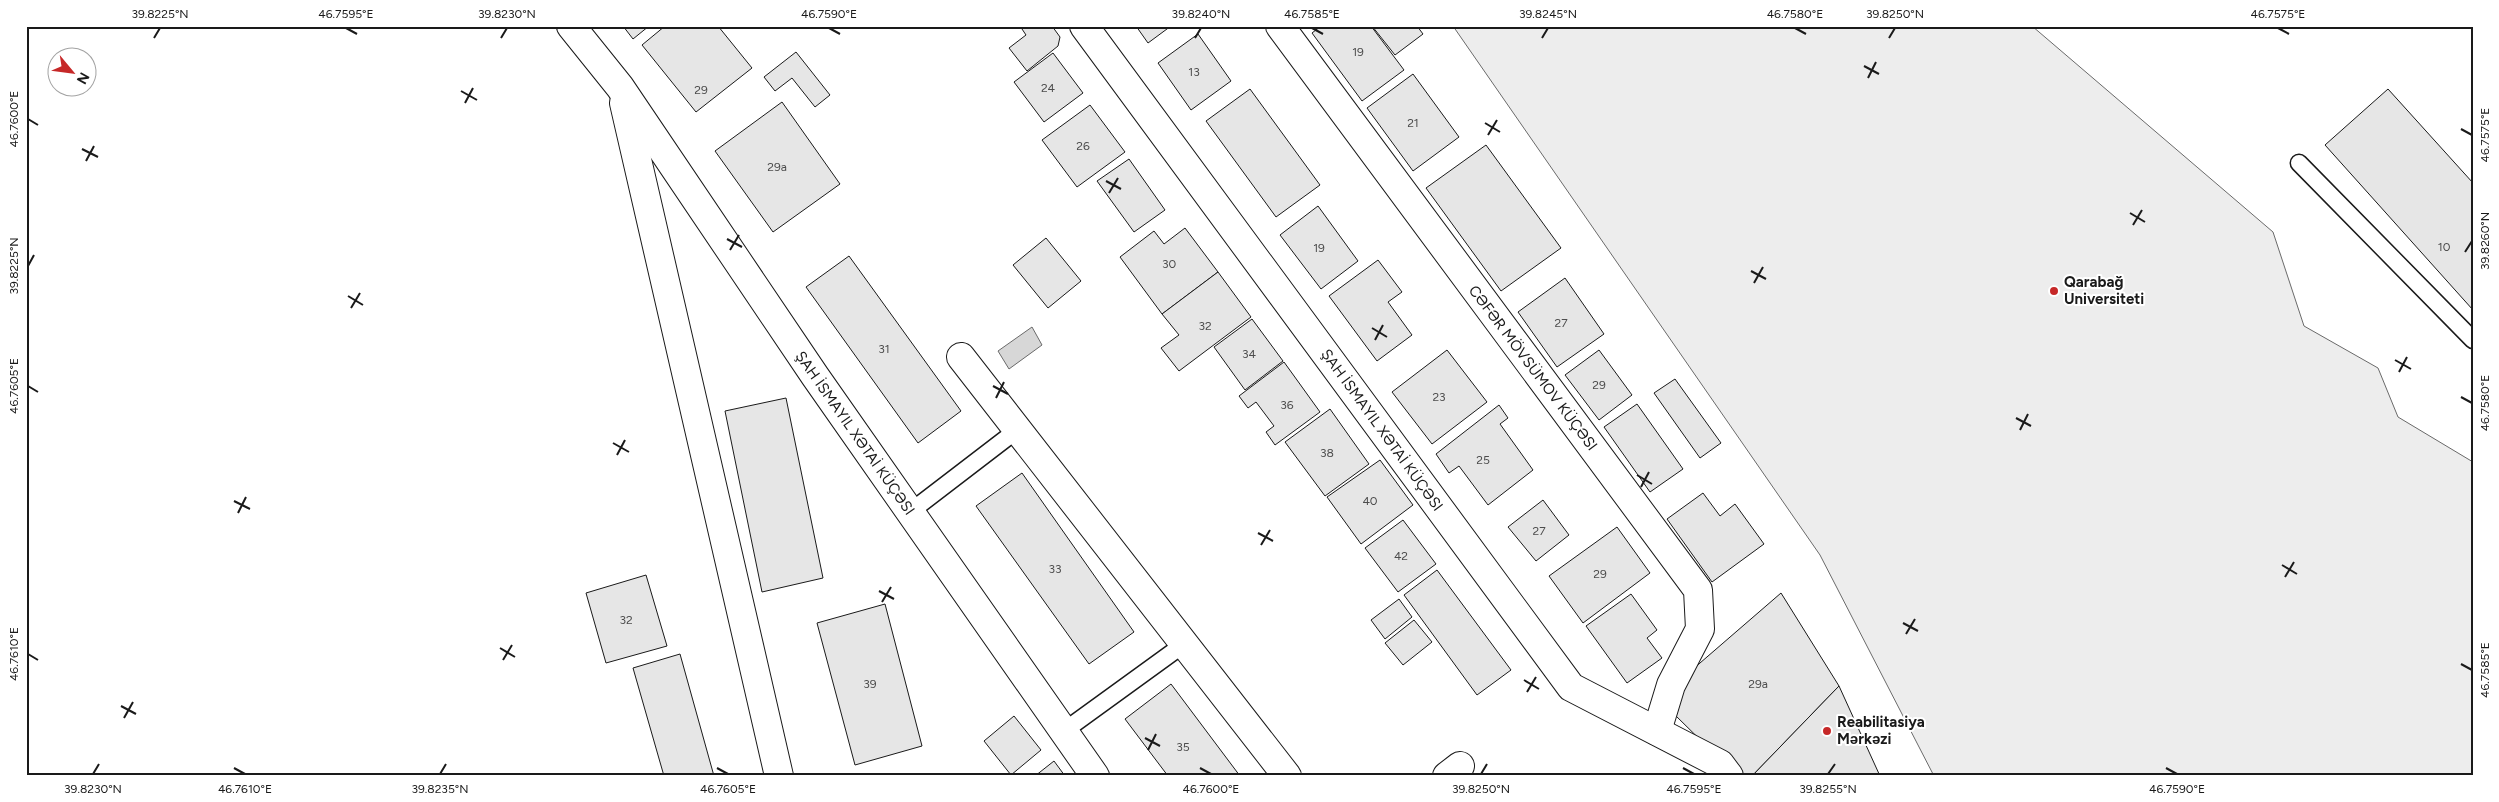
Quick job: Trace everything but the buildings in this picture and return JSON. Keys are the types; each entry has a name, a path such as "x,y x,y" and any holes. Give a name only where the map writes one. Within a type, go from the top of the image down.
{"street":[{"name":"ŞAH İSMAYIL XƏTAİ KÜÇƏSI","path":"571,26 620,87 815,376 1094,776"},
{"name":"ŞAH İSMAYIL XƏTAİ KÜÇƏSI","path":"1084,26 1571,687 1720,764 1729,776"},
{"name":"CƏFƏR MÖVSÜMOV KÜÇƏSI","path":"1280,26 1698,590 1700,629 1671,685 1657,731"},
{"name":"ŞAH İSMAYIL XƏTAİ KÜÇƏSI","path":"620,87 779,776"},
{"path":"961,357 1287,776"}],"lane":[{"path":"2299,163 2473,340"},
{"path":"910,512 1017,430"},
{"path":"1064,731 1184,644"}],"shaded area":[{"name":"Qarabağ Universiteti","path":"1453,26 2032,26 2273,232 2304,326 2378,368 2398,417 2473,462 2473,776 1934,776 1820,555"},
{"path":"1032,327 1042,345 1009,369 998,351"}],"place":[{"name":"Qarabağ Universiteti","path":"2054,291"},
{"name":"Reabilitasiya Mərkəzi","path":"1827,731"}]}
